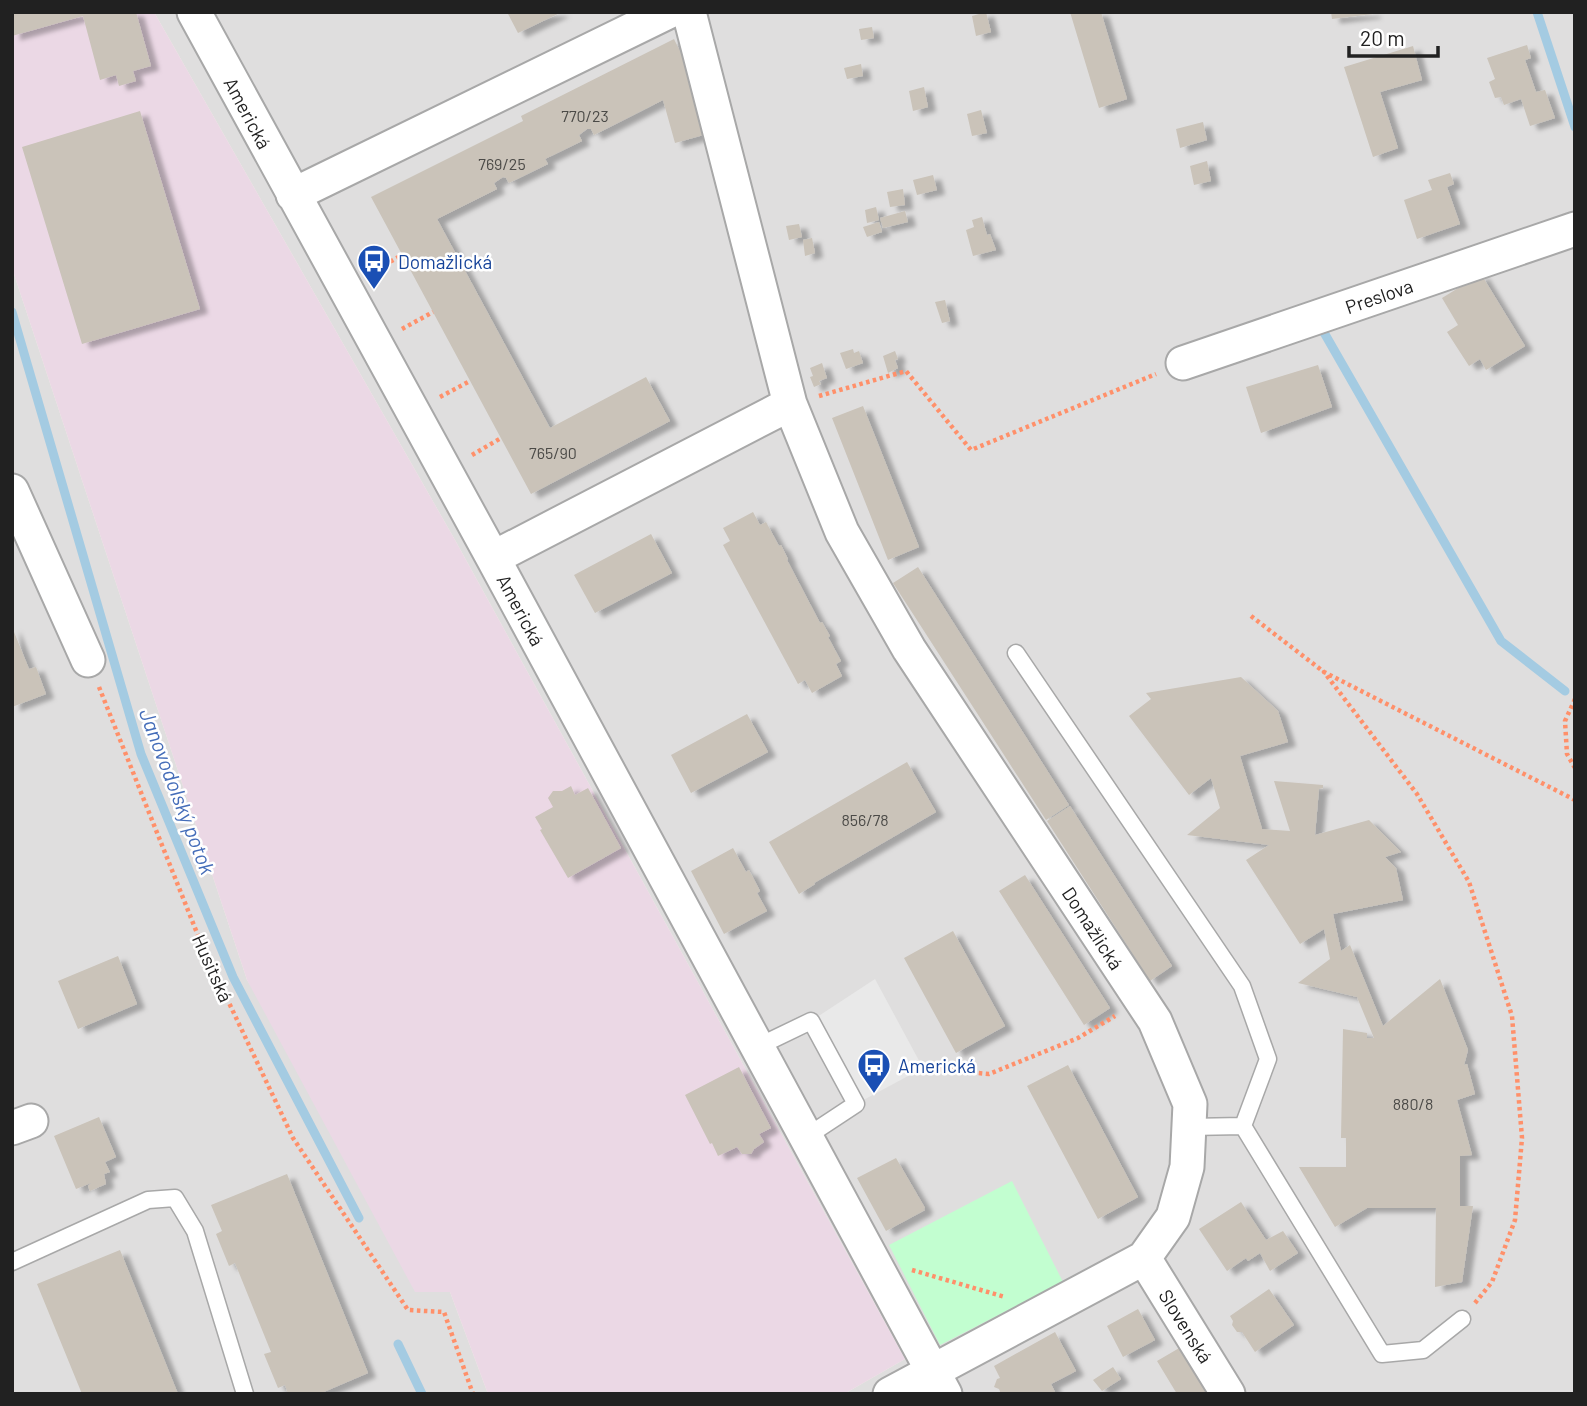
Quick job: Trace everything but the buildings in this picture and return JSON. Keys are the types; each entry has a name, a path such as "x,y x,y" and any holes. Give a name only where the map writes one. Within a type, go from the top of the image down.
{"street":[{"name":"Americká","path":"194,12 493,558 938,1382"},
{"path":"293,195 668,12"},
{"name":"Domažlická","path":"689,12 790,404 842,532 909,649 1155,1021 1189,1104 1187,1167 1173,1217 1144,1258 1046,1310 938,1382 890,1394"},
{"name":"Preslova","path":"1183,363 1575,229"},
{"path":"493,558 790,404"},
{"path":"12,491 88,660"},
{"name":"Slovenská","path":"1144,1258 1228,1394"}],"lane":[{"path":"1016,653 1242,986 1268,1059 1243,1126"},
{"path":"757,1047 811,1021 856,1104 806,1137"},
{"path":"1189,1127 1243,1126"},
{"path":"1243,1126 1382,1354 1423,1350 1462,1319"},
{"path":"12,1262 148,1199 175,1198 195,1231 245,1394"}],"path":[{"path":"365,275 402,255"},
{"path":"395,333 433,312"},
{"path":"790,404 906,371 971,450 1183,363"},
{"path":"432,401 470,381"},
{"path":"463,460 501,438"},
{"path":"1251,616 1324,672 1575,800"},
{"name":"Husitská","path":"88,660 203,948 293,1139 408,1310 444,1312 473,1394"},
{"path":"1324,672 1418,794 1469,882 1512,1016 1522,1138 1515,1220 1492,1282 1462,1319"},
{"path":"1575,699 1565,721 1567,754 1575,768"},
{"path":"923,1068 989,1074 1078,1038 1142,1001"},
{"path":"871,1258 1046,1310"}],"shaded area":[{"path":"12,12 154,12 455,540 905,1359 844,1394 488,1394 450,1292 415,1292 247,980 12,268"},
{"path":"154,12 1575,12 1575,1394 844,1394 905,1359 455,540"},
{"path":"12,268 247,980 450,1292 488,1394 12,1394"},
{"path":"875,979 923,1068 856,1104 811,1021"}],"green space":[{"path":"1012,1181 1063,1282 940,1345 889,1245"}],"waterway":[{"path":"1537,12 1575,127"},
{"name":"Janovodolský potok","path":"12,312 141,754 233,977 359,1218"},
{"path":"1322,329 1501,641 1565,691"},
{"name":"Janovodolský potok","path":"398,1344 422,1394"}],"place":[{"name":"Domažlická","path":"374,291"},
{"name":"Americká","path":"874,1095"}]}
